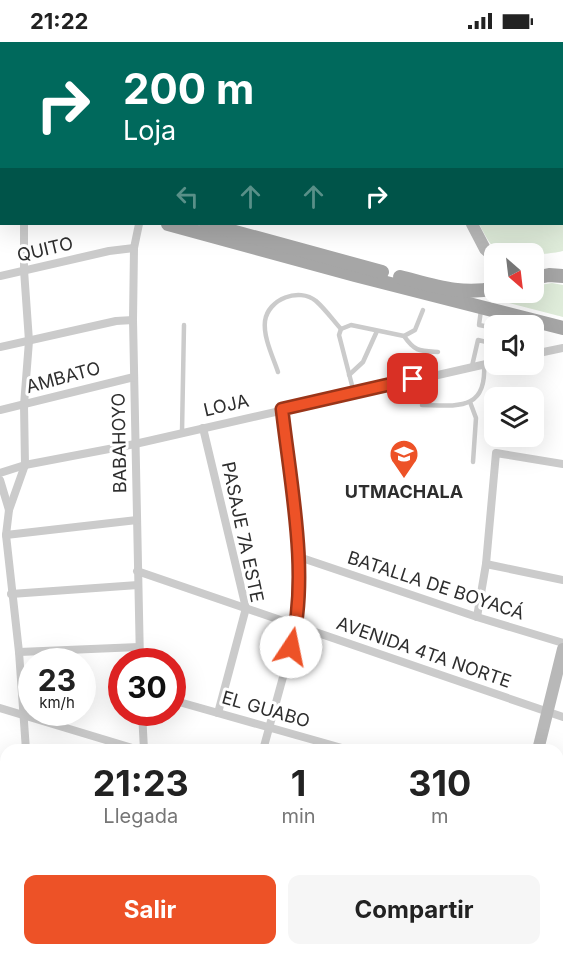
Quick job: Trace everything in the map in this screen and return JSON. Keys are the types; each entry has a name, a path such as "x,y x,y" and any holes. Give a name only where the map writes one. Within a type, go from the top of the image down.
{"main road":[{"path":"172,225 482,308 498,315"},
{"path":"210,225 459,291 484,290"},
{"path":"544,325 563,328"}],"street":[{"path":"18,648 6,535 9,510 25,465 24,405 29,341 24,270 24,225"},
{"name":"BABAHOYO","path":"139,225 134,248 133,320 139,647"},
{"path":"473,225 484,247"},
{"name":"QUITO","path":"0,276 109,251 134,248"},
{"path":"0,347 116,321 133,320"},
{"path":"544,352 563,348"},
{"name":"LOJA","path":"0,473 25,465 135,444 484,364"},
{"name":"AMBATO","path":"0,410 114,380 134,377"},
{"path":"265,744 297,626 299,557 282,409"},
{"name":"PASAJE 7A ESTE","path":"203,428 246,608 218,713"},
{"path":"477,617 486,564 496,453 563,464"},
{"path":"0,480 9,510"},
{"path":"6,535 136,519"},
{"name":"BATALLA DE BOYACÁ","path":"299,557 477,617 563,643"},
{"path":"486,564 563,580"},
{"name":"AVENIDA 4TA NORTE","path":"138,571 563,717"},
{"path":"11,594 138,585"},
{"path":"96,649 139,647"},
{"path":"540,744 563,649"},
{"name":"EL GUABO","path":"186,704 327,744"},
{"path":"0,708 18,712"},
{"path":"25,726 26,744"},
{"path":"62,726 120,744"},
{"path":"143,726 144,744"}],"lane":[{"path":"278,372 265,321 270,307 280,299 304,295 315,300 341,329"},
{"path":"472,366 482,308"},
{"path":"354,393 339,335 341,329 351,325 404,336 415,330 423,310"},
{"path":"182,432 184,325"},
{"path":"479,325 484,326"},
{"path":"349,375 363,362 377,331"},
{"path":"404,336 412,348 418,351 438,352"},
{"path":"478,340 484,341"},
{"path":"422,405 462,405 470,402 479,393 484,383 484,375"},
{"path":"470,402 476,418 473,462"}],"green space":[{"path":"480,225 563,225 563,251 544,254 544,243 490,243"},
{"path":"544,284 563,285 563,317 509,303 544,303"}],"place":[{"name":"UTMACHALA","path":"404,480"}],"route":[{"path":"291,647 297,626 299,557 282,409 413,379"}]}
